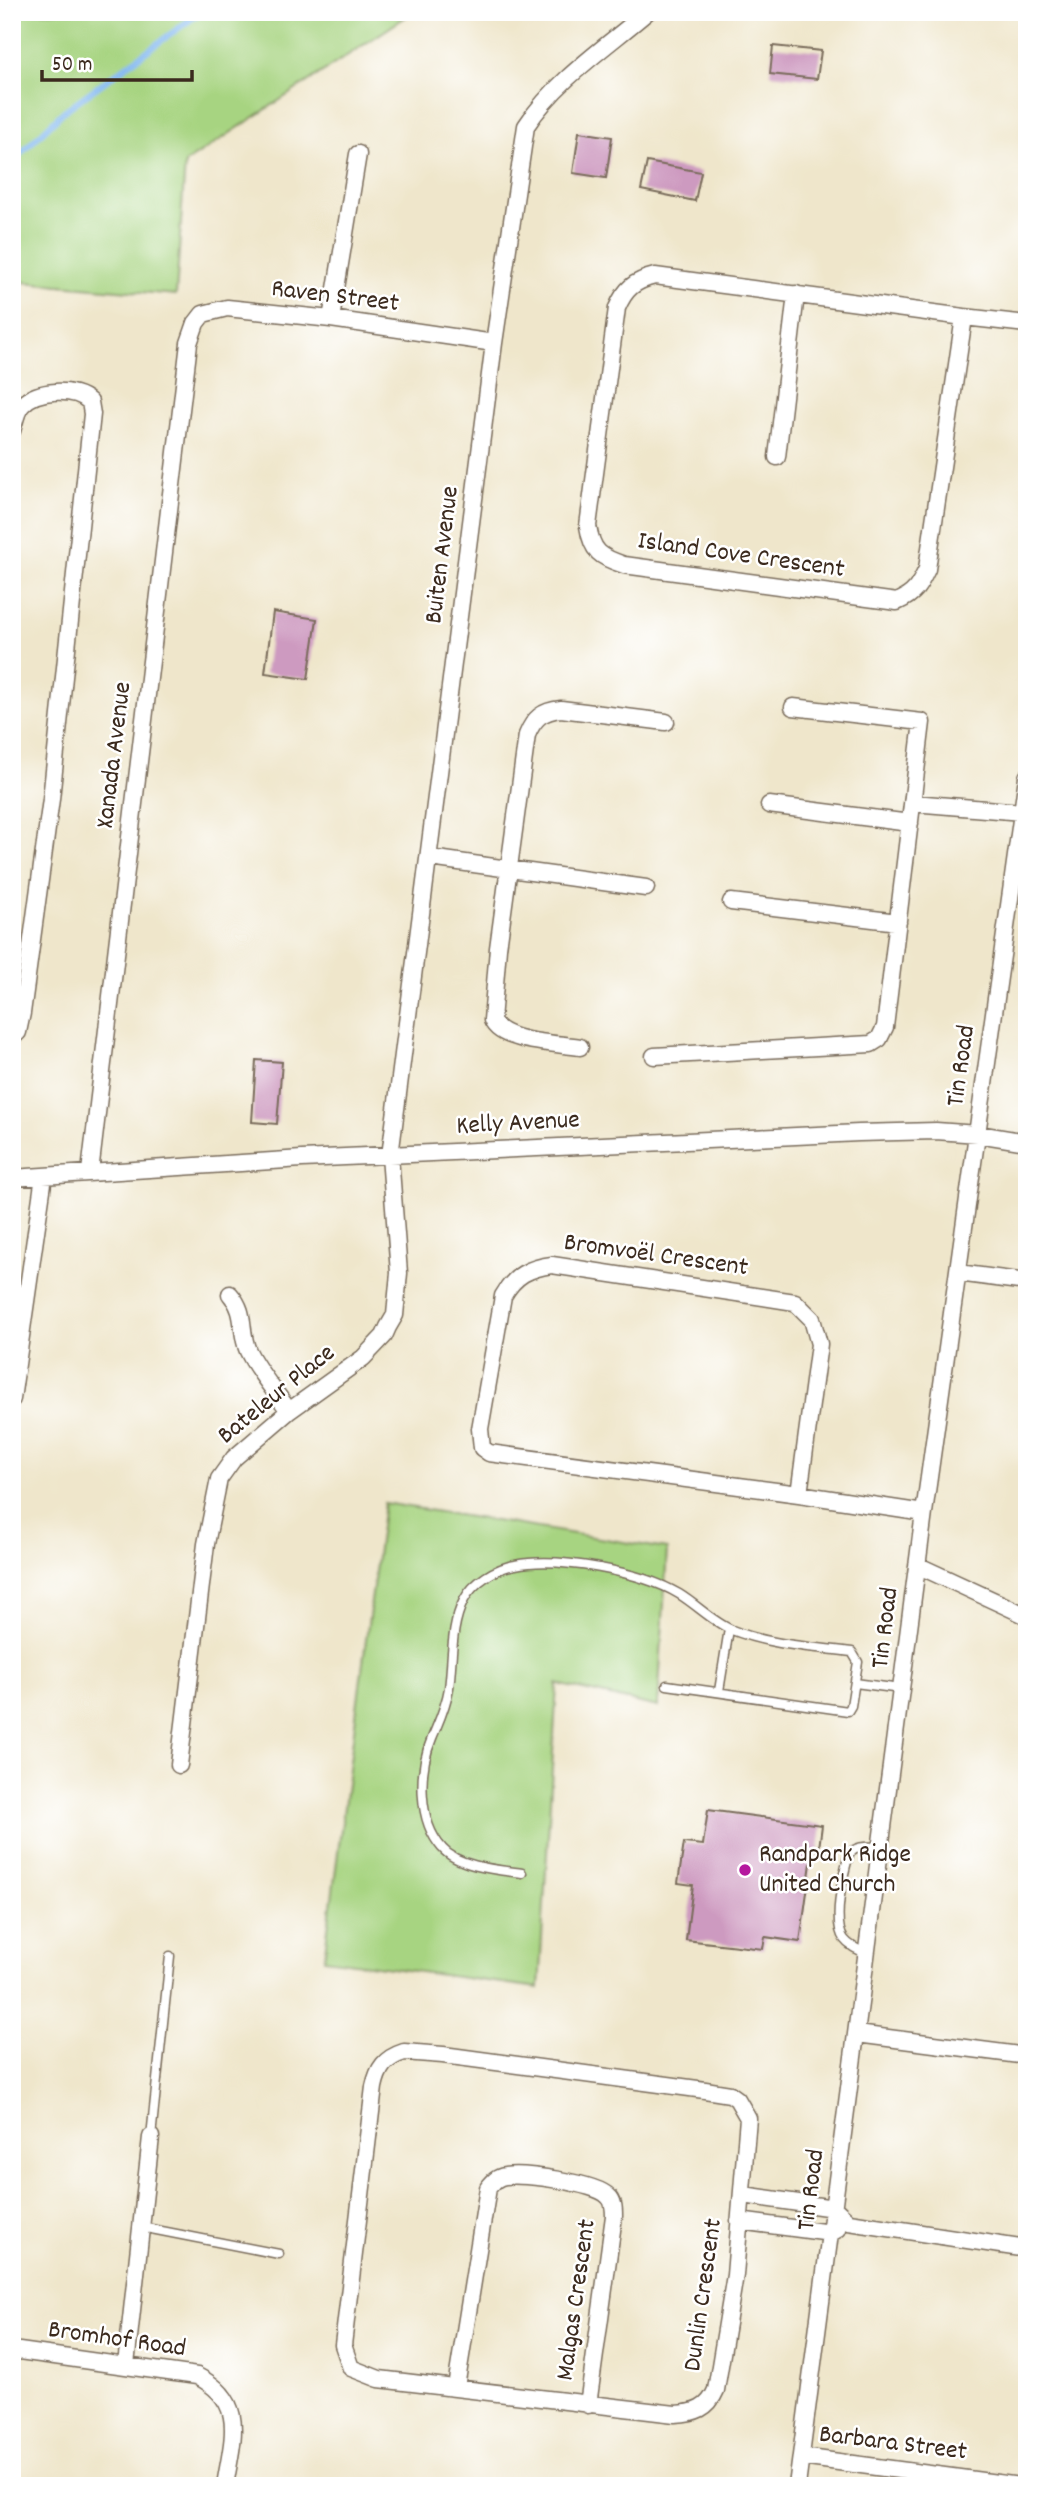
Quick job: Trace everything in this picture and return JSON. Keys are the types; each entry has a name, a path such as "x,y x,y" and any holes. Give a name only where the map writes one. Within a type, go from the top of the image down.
{"street":[{"name":"Buiten Avenue","path":"390,1156 494,343 526,126 539,107 558,88 647,12"},
{"path":"331,319 358,154"},
{"name":"Island Cove Crescent","path":"964,317 927,569 919,587 910,596 897,602 624,565 607,559 590,542 588,526 617,309 623,293 631,285 655,276 1027,324"},
{"path":"776,457 796,294"},
{"name":"Raven Street","path":"189,343 196,323 203,314 227,308 331,319 494,343"},
{"name":"Xanada Avenue","path":"90,1172 189,343"},
{"path":"12,430 19,408 29,398 43,393 65,393 79,395 90,402 92,414 43,868 22,1013 18,1032 12,1038"},
{"path":"654,1056 871,1044 879,1039 885,1027 922,722 793,707"},
{"path":"580,1047 509,1036 494,1025 491,1014 527,735 533,720 548,711 561,709 666,722"},
{"name":"Tin Road","path":"797,2486 924,1513 1027,777"},
{"path":"913,803 1024,803"},
{"path":"769,805 910,822"},
{"path":"430,858 646,888"},
{"path":"731,902 898,922"},
{"name":"Kelly Avenue","path":"12,1178 728,1138 936,1131 1027,1142"},
{"name":"Bateleur Place","path":"179,1765 204,1557 219,1479 234,1458 289,1411 363,1358 384,1336 395,1315 399,1261 390,1156"},
{"path":"12,1399 20,1290 44,1176"},
{"name":"Bromvoël Crescent","path":"799,1494 820,1344 812,1319 795,1302 552,1265 534,1268 514,1279 503,1296 481,1413 479,1439 482,1448 489,1453 924,1513"},
{"path":"958,1273 1027,1282"},
{"path":"230,1294 240,1306 246,1347 252,1359 289,1411"},
{"path":"919,1566 1027,1616"},
{"path":"857,2034 1027,2056"},
{"name":"Dunlin Crescent","path":"418,2052 443,2054 730,2094 737,2099 748,2118 743,2195 735,2275 716,2390 709,2404 688,2413 588,2405 371,2376 351,2368 344,2353 345,2316 374,2087 377,2073 393,2055 418,2052"},
{"path":"126,2365 151,2137"},
{"name":"Malgas Crescent","path":"456,2387 488,2188 494,2181 505,2176 537,2178 593,2187 605,2193 612,2202 614,2216 588,2405"},
{"path":"743,2195 834,2208 849,2222 1027,2249"},
{"path":"739,2221 831,2233 849,2222"},
{"name":"Bromhof Road","path":"12,2350 197,2376 208,2382 225,2398 234,2420 225,2486"},
{"name":"Barbara Street","path":"801,2457 1020,2486"}],"lane":[{"path":"522,1873 473,1865 444,1851 430,1832 422,1809 431,1740 443,1717 455,1627 464,1598 486,1576 514,1565 536,1563 586,1567 643,1577 677,1593 729,1629 753,1638 852,1653 858,1661 848,1711 667,1685"},
{"path":"719,1691 729,1629"},
{"path":"855,1683 902,1690"},
{"path":"868,1954 850,1946 843,1937 839,1931 838,1914 849,1855 859,1847 882,1847"},
{"path":"151,2137 170,1956"},
{"path":"141,2227 279,2254"}],"green space":[{"path":"12,12 413,12 185,163 176,295 12,281"},
{"path":"384,1503 667,1549 658,1707 557,1684 539,1988 324,1959"}],"building":[{"path":"773,46 821,51 817,79 770,74"},
{"path":"579,132 612,137 606,178 573,173"},
{"path":"647,162 701,172 695,201 641,190"},
{"path":"273,612 317,619 308,679 265,673"},
{"path":"256,1060 282,1062 277,1124 252,1122"},
{"name":"Randpark Ridge United Church","path":"708,1810 822,1825 818,1856 812,1856 800,1942 765,1937 763,1949 686,1940 693,1885 678,1883 684,1843 703,1845"}],"waterway":[{"path":"12,162 64,111 201,12"}],"place":[{"name":"Randpark Ridge United Church","path":"745,1870"}]}
